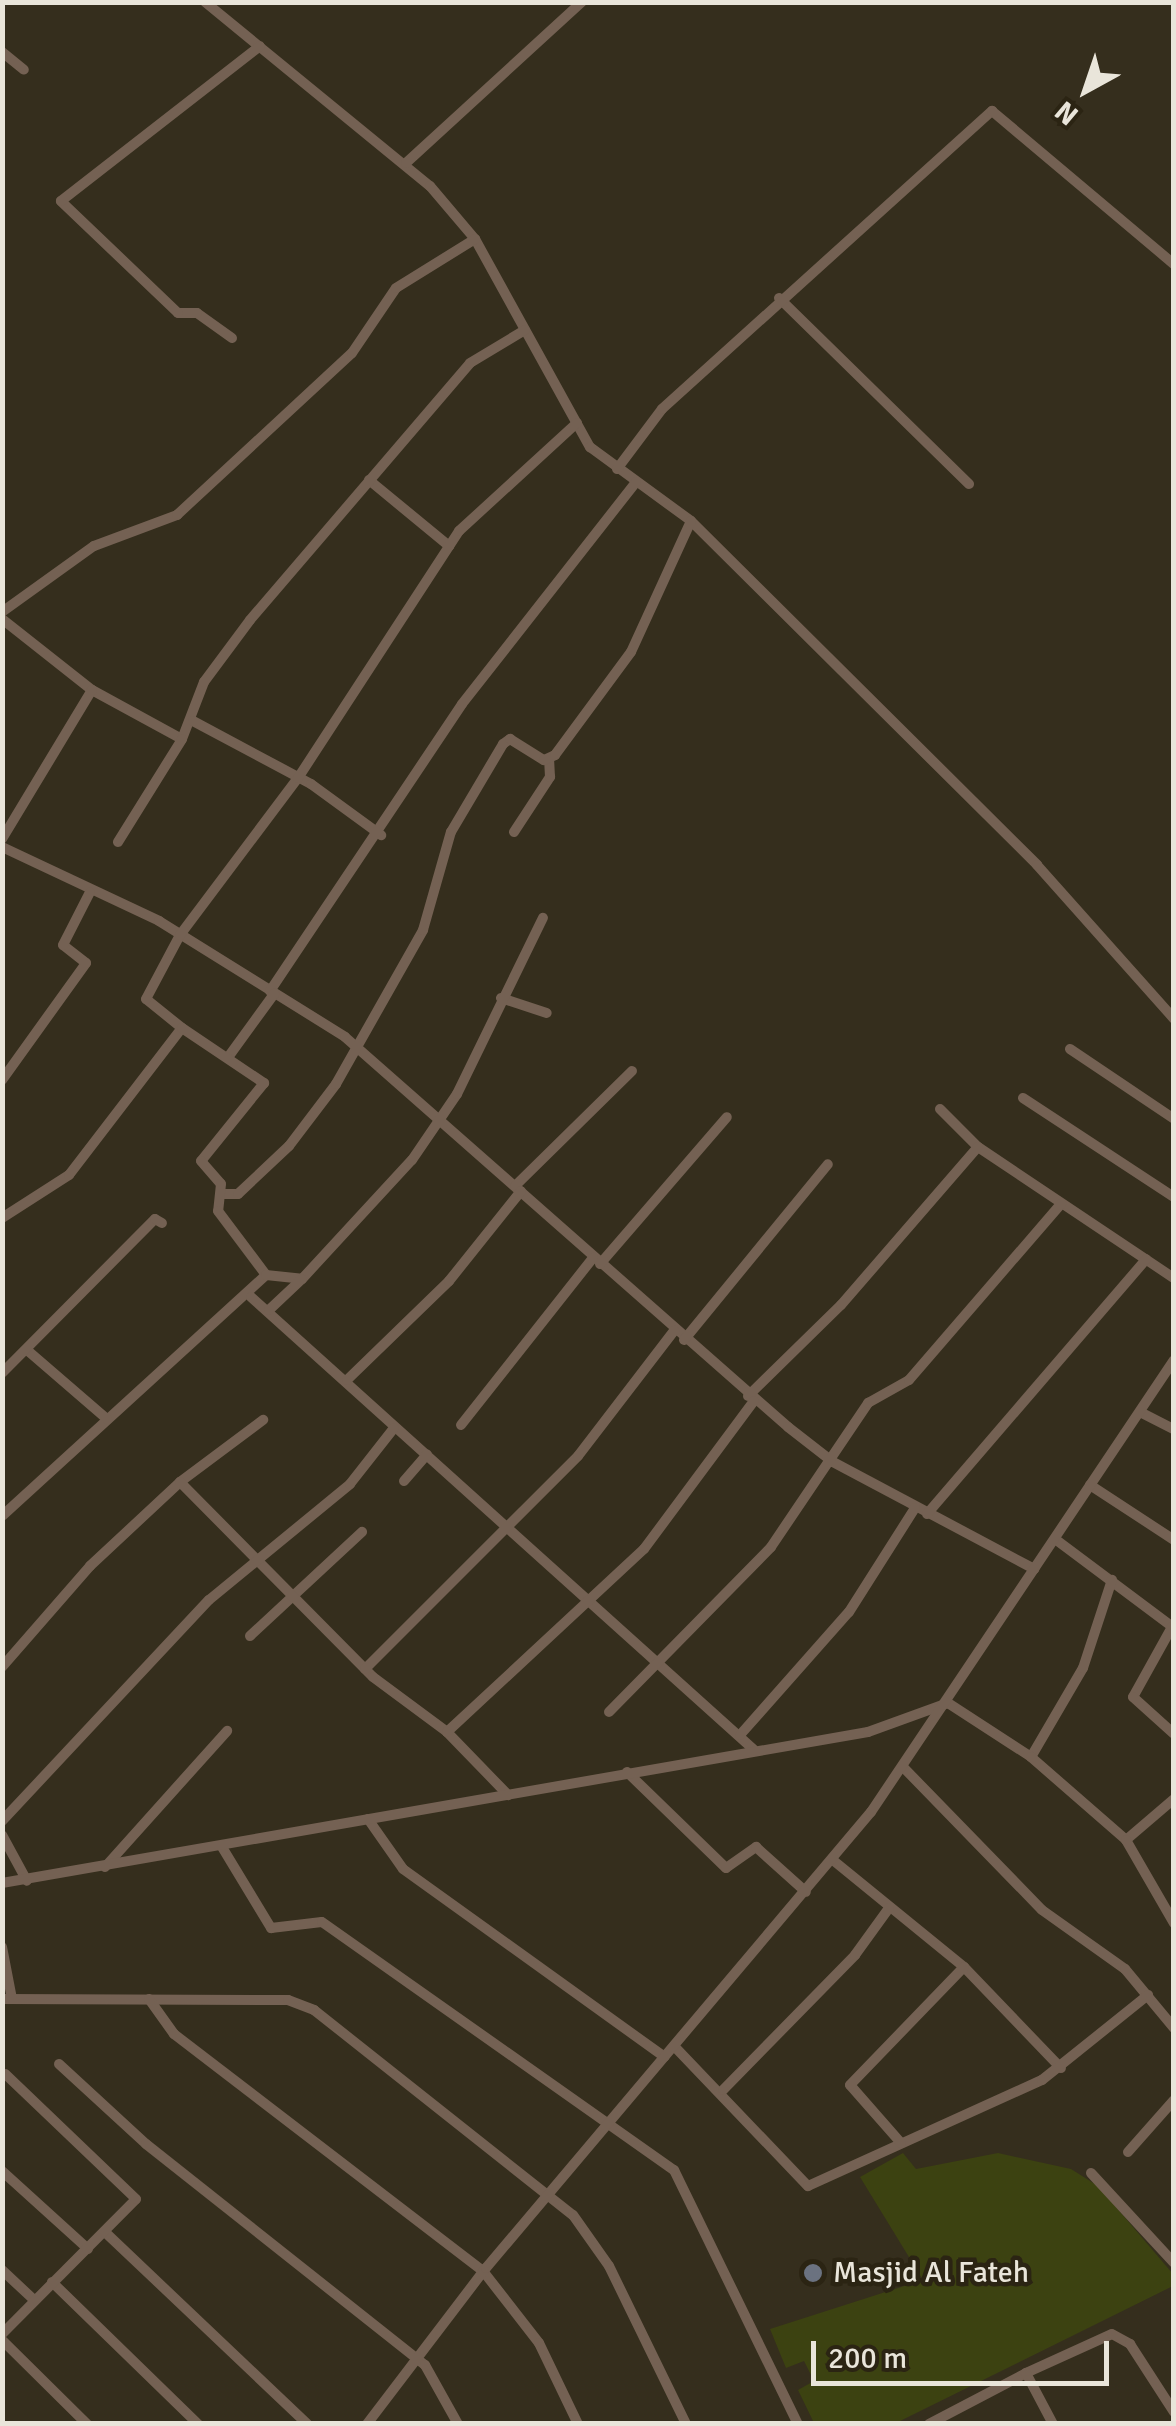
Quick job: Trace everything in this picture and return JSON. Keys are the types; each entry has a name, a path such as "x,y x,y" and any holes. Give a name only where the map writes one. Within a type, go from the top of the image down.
{"street":[{"path":"205,2 406,162 475,239 576,423 617,470 691,521 1037,865 1174,1020"},
{"path":"406,162 582,2"},
{"path":"232,338 197,313 178,313 61,202 260,46"},
{"path":"2,52 24,70"},
{"path":"617,470 662,409 779,298 976,120 999,110 1174,264"},
{"path":"182,739 92,690 2,616 94,546 177,515 352,352 390,294 475,239"},
{"path":"779,298 969,484"},
{"path":"118,842 193,722 198,695 229,647 470,364 525,330"},
{"path":"302,1278 266,1275 218,1212 222,1194 202,1157 264,1088 229,1056 182,1028 146,999 180,935 298,778 450,546 576,423"},
{"path":"369,480 450,546"},
{"path":"229,1056 381,835 462,704 636,482"},
{"path":"514,832 550,777 549,760 632,652 691,521"},
{"path":"92,690 2,843 90,892 180,935 358,1048 442,1116 684,1340 827,1457 1034,1569"},
{"path":"193,722 298,778 381,835"},
{"path":"222,1194 238,1194 289,1146 358,1048 423,930 451,832 503,744 549,760"},
{"path":"2,1080 86,963 63,945 90,892"},
{"path":"269,1310 302,1278 442,1116 543,918"},
{"path":"501,998 547,1013"},
{"path":"2,1218 69,1175 182,1028"},
{"path":"1070,1049 1174,1118"},
{"path":"347,1380 449,1281 518,1188 632,1071"},
{"path":"1023,1098 1174,1198"},
{"path":"940,1109 978,1147 1174,1278"},
{"path":"460,1425 596,1261 727,1117"},
{"path":"447,1732 583,1598 644,1548 751,1398 842,1306 978,1147"},
{"path":"684,1340 828,1164"},
{"path":"608,1712 666,1662 772,1547 827,1457 868,1403 909,1380 979,1308 1061,1204"},
{"path":"4,1368 27,1350 155,1219 162,1223"},
{"path":"927,1514 1146,1259"},
{"path":"2,1516 251,1297 266,1275"},
{"path":"251,1297 347,1380 506,1531 583,1598 666,1662 752,1749"},
{"path":"366,1669 506,1531 674,1331"},
{"path":"27,1350 107,1420"},
{"path":"367,2424 483,2271 834,1860 948,1703 1174,1360"},
{"path":"1140,1412 1174,1429"},
{"path":"2,1667 90,1566 180,1482 263,1420"},
{"path":"2,1821 258,1553 350,1484 394,1428"},
{"path":"404,1480 427,1455"},
{"path":"180,1482 298,1591 366,1669 447,1732 508,1795"},
{"path":"1090,1485 1174,1540"},
{"path":"740,1735 849,1612 916,1508"},
{"path":"250,1636 362,1532"},
{"path":"1054,1539 1172,1627 1133,1697 1174,1734"},
{"path":"1031,1757 1083,1668 1112,1580"},
{"path":"2,1882 27,1881 752,1749 868,1732 948,1703"},
{"path":"948,1703 1031,1757 1126,1840 1174,1923"},
{"path":"105,1867 226,1731"},
{"path":"903,1767 1008,1878 1148,1995 1174,2028"},
{"path":"627,1772 726,1868 756,1846 806,1892"},
{"path":"1126,1840 1174,1799"},
{"path":"368,1820 403,1870 664,2057"},
{"path":"2,1834 27,1881"},
{"path":"222,1847 271,1928 322,1922 605,2128 647,2144 674,2170 798,2424"},
{"path":"834,1860 964,1968 1062,2068"},
{"path":"723,2090 856,1955 888,1908"},
{"path":"2,1947 7,1999 288,2000 314,2010 547,2196 593,2238 686,2424"},
{"path":"901,2143 850,2085 964,1968"},
{"path":"674,2046 723,2090 808,2186 1062,2068 1148,1995"},
{"path":"148,1999 174,2034 483,2271 539,2342 578,2424"},
{"path":"59,2064 417,2358 458,2424"},
{"path":"6,2074 133,2193 107,2234 32,2299 2,2337 87,2424"},
{"path":"1128,2152 1174,2100"},
{"path":"2,2170 88,2249"},
{"path":"1092,2173 1174,2263"},
{"path":"107,2234 307,2424"},
{"path":"2,2270 32,2299"},
{"path":"52,2282 198,2424"},
{"path":"929,2424 1112,2334 1130,2344 1174,2412"},
{"path":"1026,2373 1053,2424"}],"green space":[{"path":"903,2153 916,2169 998,2153 1071,2169 1098,2186 1173,2274 1173,2286 896,2423 814,2423 798,2390 814,2381 804,2361 786,2368 770,2329 923,2280 860,2177"}],"place":[{"name":"Masjid Al Fateh","path":"813,2273"}]}
